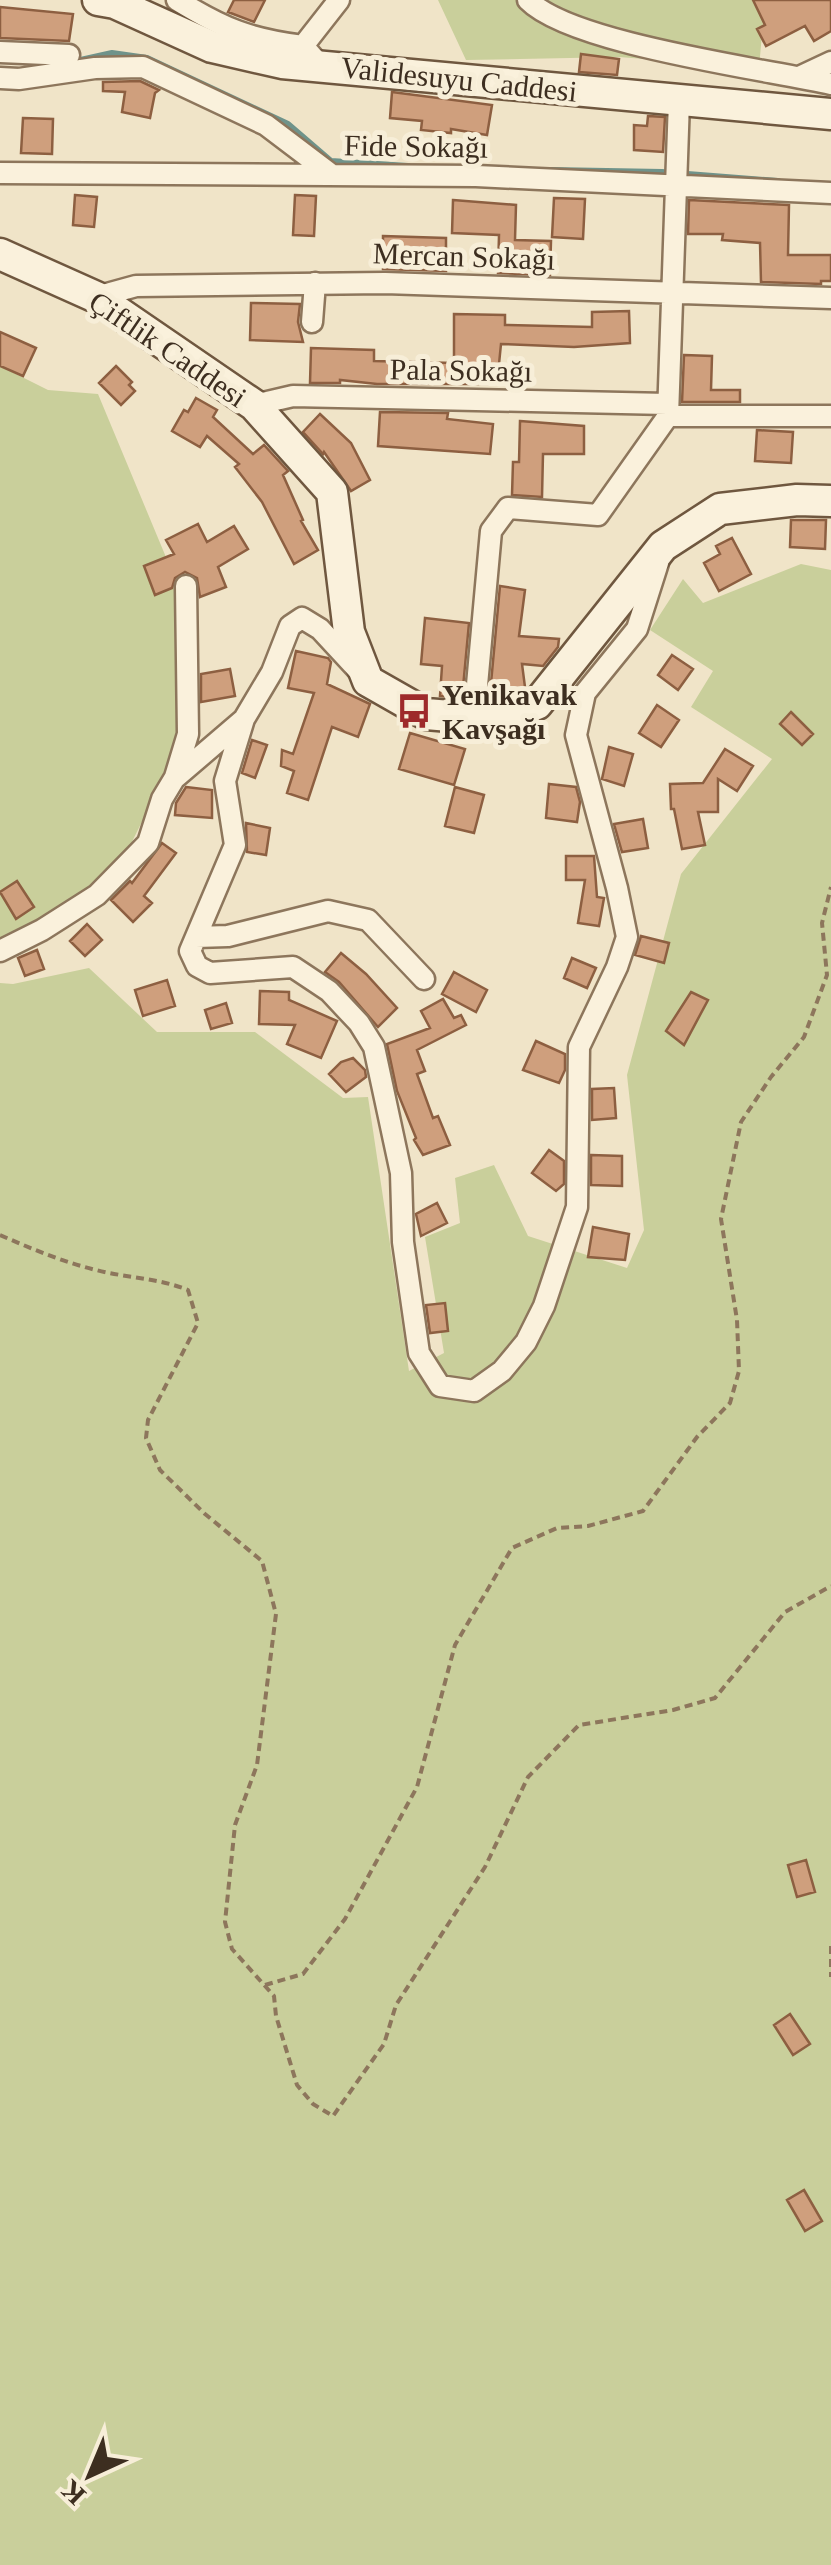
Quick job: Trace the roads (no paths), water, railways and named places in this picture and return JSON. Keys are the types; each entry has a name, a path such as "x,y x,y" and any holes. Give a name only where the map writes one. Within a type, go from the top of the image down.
{"street":[{"name":"Validesuyu Caddesi","path":"98,0 114,2 212,48 282,63 312,56 678,101 831,114"},
{"path":"177,0 218,26 312,56 339,0"},
{"path":"528,0 580,27 646,47 831,84"},
{"path":"0,52 69,54"},
{"path":"799,77 831,62"},
{"path":"0,78 20,79 95,68 143,68 266,125 332,175"},
{"path":"474,718 491,532 508,508 598,515 667,410 678,101"},
{"name":"Fide Sokağı","path":"0,173 678,176 831,192"},
{"name":"Çiftlik Caddesi","path":"0,254 96,297 254,405 332,492 348,632 368,681"},
{"name":"Mercan Sokağı","path":"96,297 136,286 404,283 831,298"},
{"path":"312,322 315,284"},
{"name":"Pala Sokağı","path":"254,405 293,396 831,416"},
{"path":"663,546 637,629 585,693 576,734 627,937 579,1047 577,1207 544,1306 526,1342 502,1370 474,1391 440,1386 420,1353 403,1242 401,1172 374,1047 359,1023 329,991 293,968 210,973 197,966 190,951 236,845 225,781 244,718 272,672 290,626 302,618 320,629 368,681 426,714 474,718 537,704 663,546 720,508 797,500 831,501"},
{"path":"797,500 831,511"},
{"path":"0,951 97,895 148,843 188,734 186,586"},
{"path":"174,779 244,718"},
{"path":"196,937 228,936 328,911 368,920 424,979"}],"waterway":[{"path":"76,61 112,53 147,58 288,124 331,161 408,166"},
{"path":"551,170 662,172 778,181"}],"place":[{"name":"Yenikavak Kavşağı","path":"414,711"}]}
